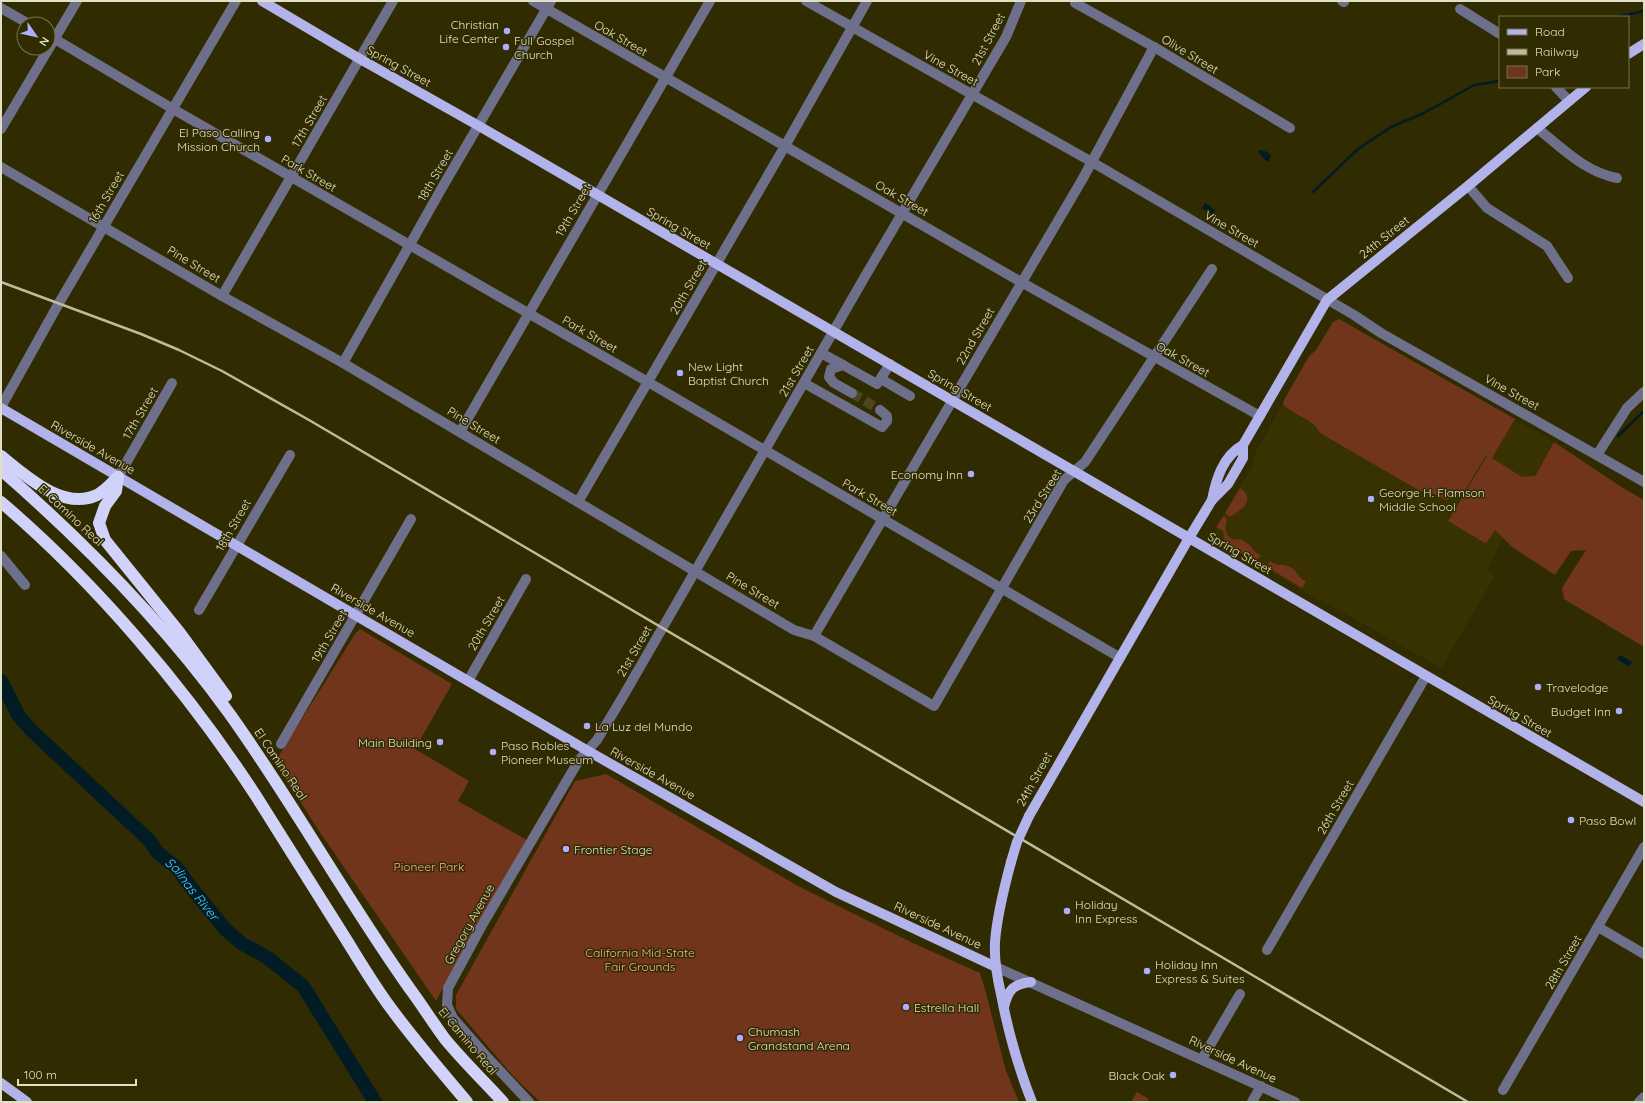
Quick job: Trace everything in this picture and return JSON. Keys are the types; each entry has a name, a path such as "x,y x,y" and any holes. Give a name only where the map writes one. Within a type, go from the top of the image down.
{"highway":[{"path":"1,456 51,492 71,499 81,500 98,494 118,477"},
{"name":"El Camino Real","path":"1,470 78,540 162,629 228,712 296,812 375,940 446,1039 503,1102"},
{"path":"118,477 116,491 105,506 99,523 105,540 180,633 237,712 294,797 296,812"},
{"path":"1,502 45,542 104,602 167,675 197,713 256,795 368,975 390,1007 467,1102"}],"main road":[{"name":"Spring Street","path":"262,1 1644,802"},
{"path":"1629,53 1644,44"},
{"name":"24th Street","path":"1032,1102 1008,1032 996,967 995,944 997,921 1011,862 1017,842 1029,816 1119,657 1212,500 1217,477 1233,450 1242,445 1327,300 1468,186 1568,100 1585,88"},
{"name":"Riverside Avenue","path":"1,408 356,614 588,751 836,892 996,967"},
{"path":"1003,1009 1006,997 1012,989 1019,984 1031,982"},
{"path":"1,1083 27,1102"}],"street":[{"path":"56,29 76,1"},
{"name":"16th Street","path":"1,408 59,303 236,1"},
{"name":"17th Street","path":"222,296 393,1"},
{"name":"Oak Street","path":"533,1 548,5 665,78 1154,358 1260,416"},
{"name":"19th Street","path":"460,432 596,195 710,1"},
{"name":"Vine Street","path":"806,1 1092,162 1354,315 1381,333 1644,482"},
{"name":"20th Street","path":"578,502 785,146 867,1"},
{"name":"21st Street","path":"588,751 597,740 625,693 1006,37 1021,1"},
{"name":"Olive Street","path":"1076,4 1154,47 1290,128"},
{"name":"18th Street","path":"343,363 548,5"},
{"path":"1,8 16,17"},
{"path":"1460,9 1499,33"},
{"name":"Park Street","path":"56,39 410,246 648,382 765,452 1003,588 1119,657"},
{"name":"22nd Street","path":"814,636 1092,162 1154,47"},
{"path":"1,129 40,56"},
{"path":"1557,88 1568,100"},
{"path":"1537,128 1583,165 1594,171 1617,178"},
{"name":"Pine Street","path":"1,167 222,296 343,363 794,630 814,636 934,706"},
{"path":"1468,186 1487,208 1547,246 1568,278"},
{"name":"23rd Street","path":"934,706 1064,480 1085,462 1212,270"},
{"path":"822,353 877,384 890,364"},
{"path":"843,365 831,369 830,377 834,382 852,393"},
{"path":"881,379 910,396"},
{"name":"17th Street","path":"118,477 172,383"},
{"path":"804,383 882,428 887,421 887,416 880,410"},
{"path":"1597,455 1627,408 1644,392"},
{"name":"18th Street","path":"199,610 290,455"},
{"name":"19th Street","path":"281,744 411,519"},
{"path":"1,556 25,585"},
{"name":"20th Street","path":"468,681 526,579"},
{"name":"26th Street","path":"1267,950 1426,676"},
{"name":"Gregory Avenue","path":"529,1102 453,1018 447,1006 448,988 481,928 579,760 588,751"},
{"name":"28th Street","path":"1503,1090 1644,846"},
{"path":"1598,928 1644,954"},
{"name":"Riverside Avenue","path":"996,967 1295,1102"},
{"path":"1202,1059 1240,994"},
{"path":"1252,1102 1261,1086"},
{"path":"1639,1102 1644,1097"}],"shaded area":[{"name":"George H. Flamson Middle School","path":"1339,319 1554,442 1534,476 1495,530 1503,538 1487,571 1495,576 1441,668 1301,590 1212,536 1253,465 1252,459 1309,356 1316,350 1333,322"}],"green space":[{"path":"1339,319 1515,419 1492,458 1522,477 1535,476 1554,442 1623,488 1644,500 1644,647 1564,599 1562,588 1586,550 1571,551 1555,575 1512,547 1495,530 1485,543 1448,521 1487,456 1486,455 1464,492 1446,500 1430,492 1420,491 1320,433 1313,424 1283,404 1309,356 1316,350 1333,322"},
{"path":"1240,488 1245,492 1247,500 1242,508 1229,517 1225,513"},
{"path":"1224,515 1227,520 1225,527 1230,538 1245,541 1256,553 1261,555 1256,562 1225,543 1223,531 1216,527"},
{"path":"1270,561 1275,564 1287,566 1294,570 1301,579 1306,581 1302,588 1267,567"},
{"name":"Pioneer Park","path":"360,629 452,684 415,749 469,781 458,801 527,840 464,948 436,1001 319,831 275,762 355,634"},
{"name":"California Mid-State Fair Grounds","path":"606,774 798,886 913,943 980,973 1006,1071 1019,1102 540,1102 513,1076 456,1009 456,995 575,781"},
{"path":"1137,1092 1149,1099 1147,1102 1131,1102"}],"water":[{"path":"1259,150 1265,151 1271,155 1269,161 1266,161 1258,152"},
{"path":"1205,203 1215,210 1212,214 1202,208"},
{"path":"1620,655 1632,662 1629,667 1617,659"},
{"path":"5,691 19,701 31,727 29,734 19,727 12,716"}],"waterway":[{"path":"1621,16 1644,11"},
{"path":"1313,192 1358,149 1391,127 1424,113 1474,85 1499,81"},
{"path":"1618,436 1644,411"},
{"name":"Salinas River","path":"1,681 18,715 31,730 149,840 158,853 177,868 225,929 241,943 268,958 303,986 375,1102"}],"tunnel":[{"path":"852,393 880,410"}],"railway":[{"path":"1,282 141,334 179,350 222,371 309,420 1468,1102"}],"place":[{"name":"Christian Life Center","path":"507,31"},
{"name":"Full Gospel Church","path":"506,47"},
{"name":"El Paso Calling Mission Church","path":"268,139"},
{"name":"New Light Baptist Church","path":"680,373"},
{"name":"Economy Inn","path":"971,474"},
{"name":"George H. Flamson Middle School","path":"1371,499"},
{"name":"Travelodge","path":"1538,687"},
{"name":"Budget Inn","path":"1619,711"},
{"name":"La Luz del Mundo","path":"587,726"},
{"name":"Main Building","path":"440,742"},
{"name":"Paso Robles Pioneer Museum","path":"493,752"},
{"name":"Paso Bowl","path":"1571,820"},
{"name":"Frontier Stage","path":"566,849"},
{"name":"Holiday Inn Express","path":"1067,911"},
{"name":"Holiday Inn Express & Suites","path":"1147,971"},
{"name":"Estrella Hall","path":"906,1007"},
{"name":"Chumash Grandstand Arena","path":"740,1038"},
{"name":"Black Oak","path":"1173,1075"}]}
